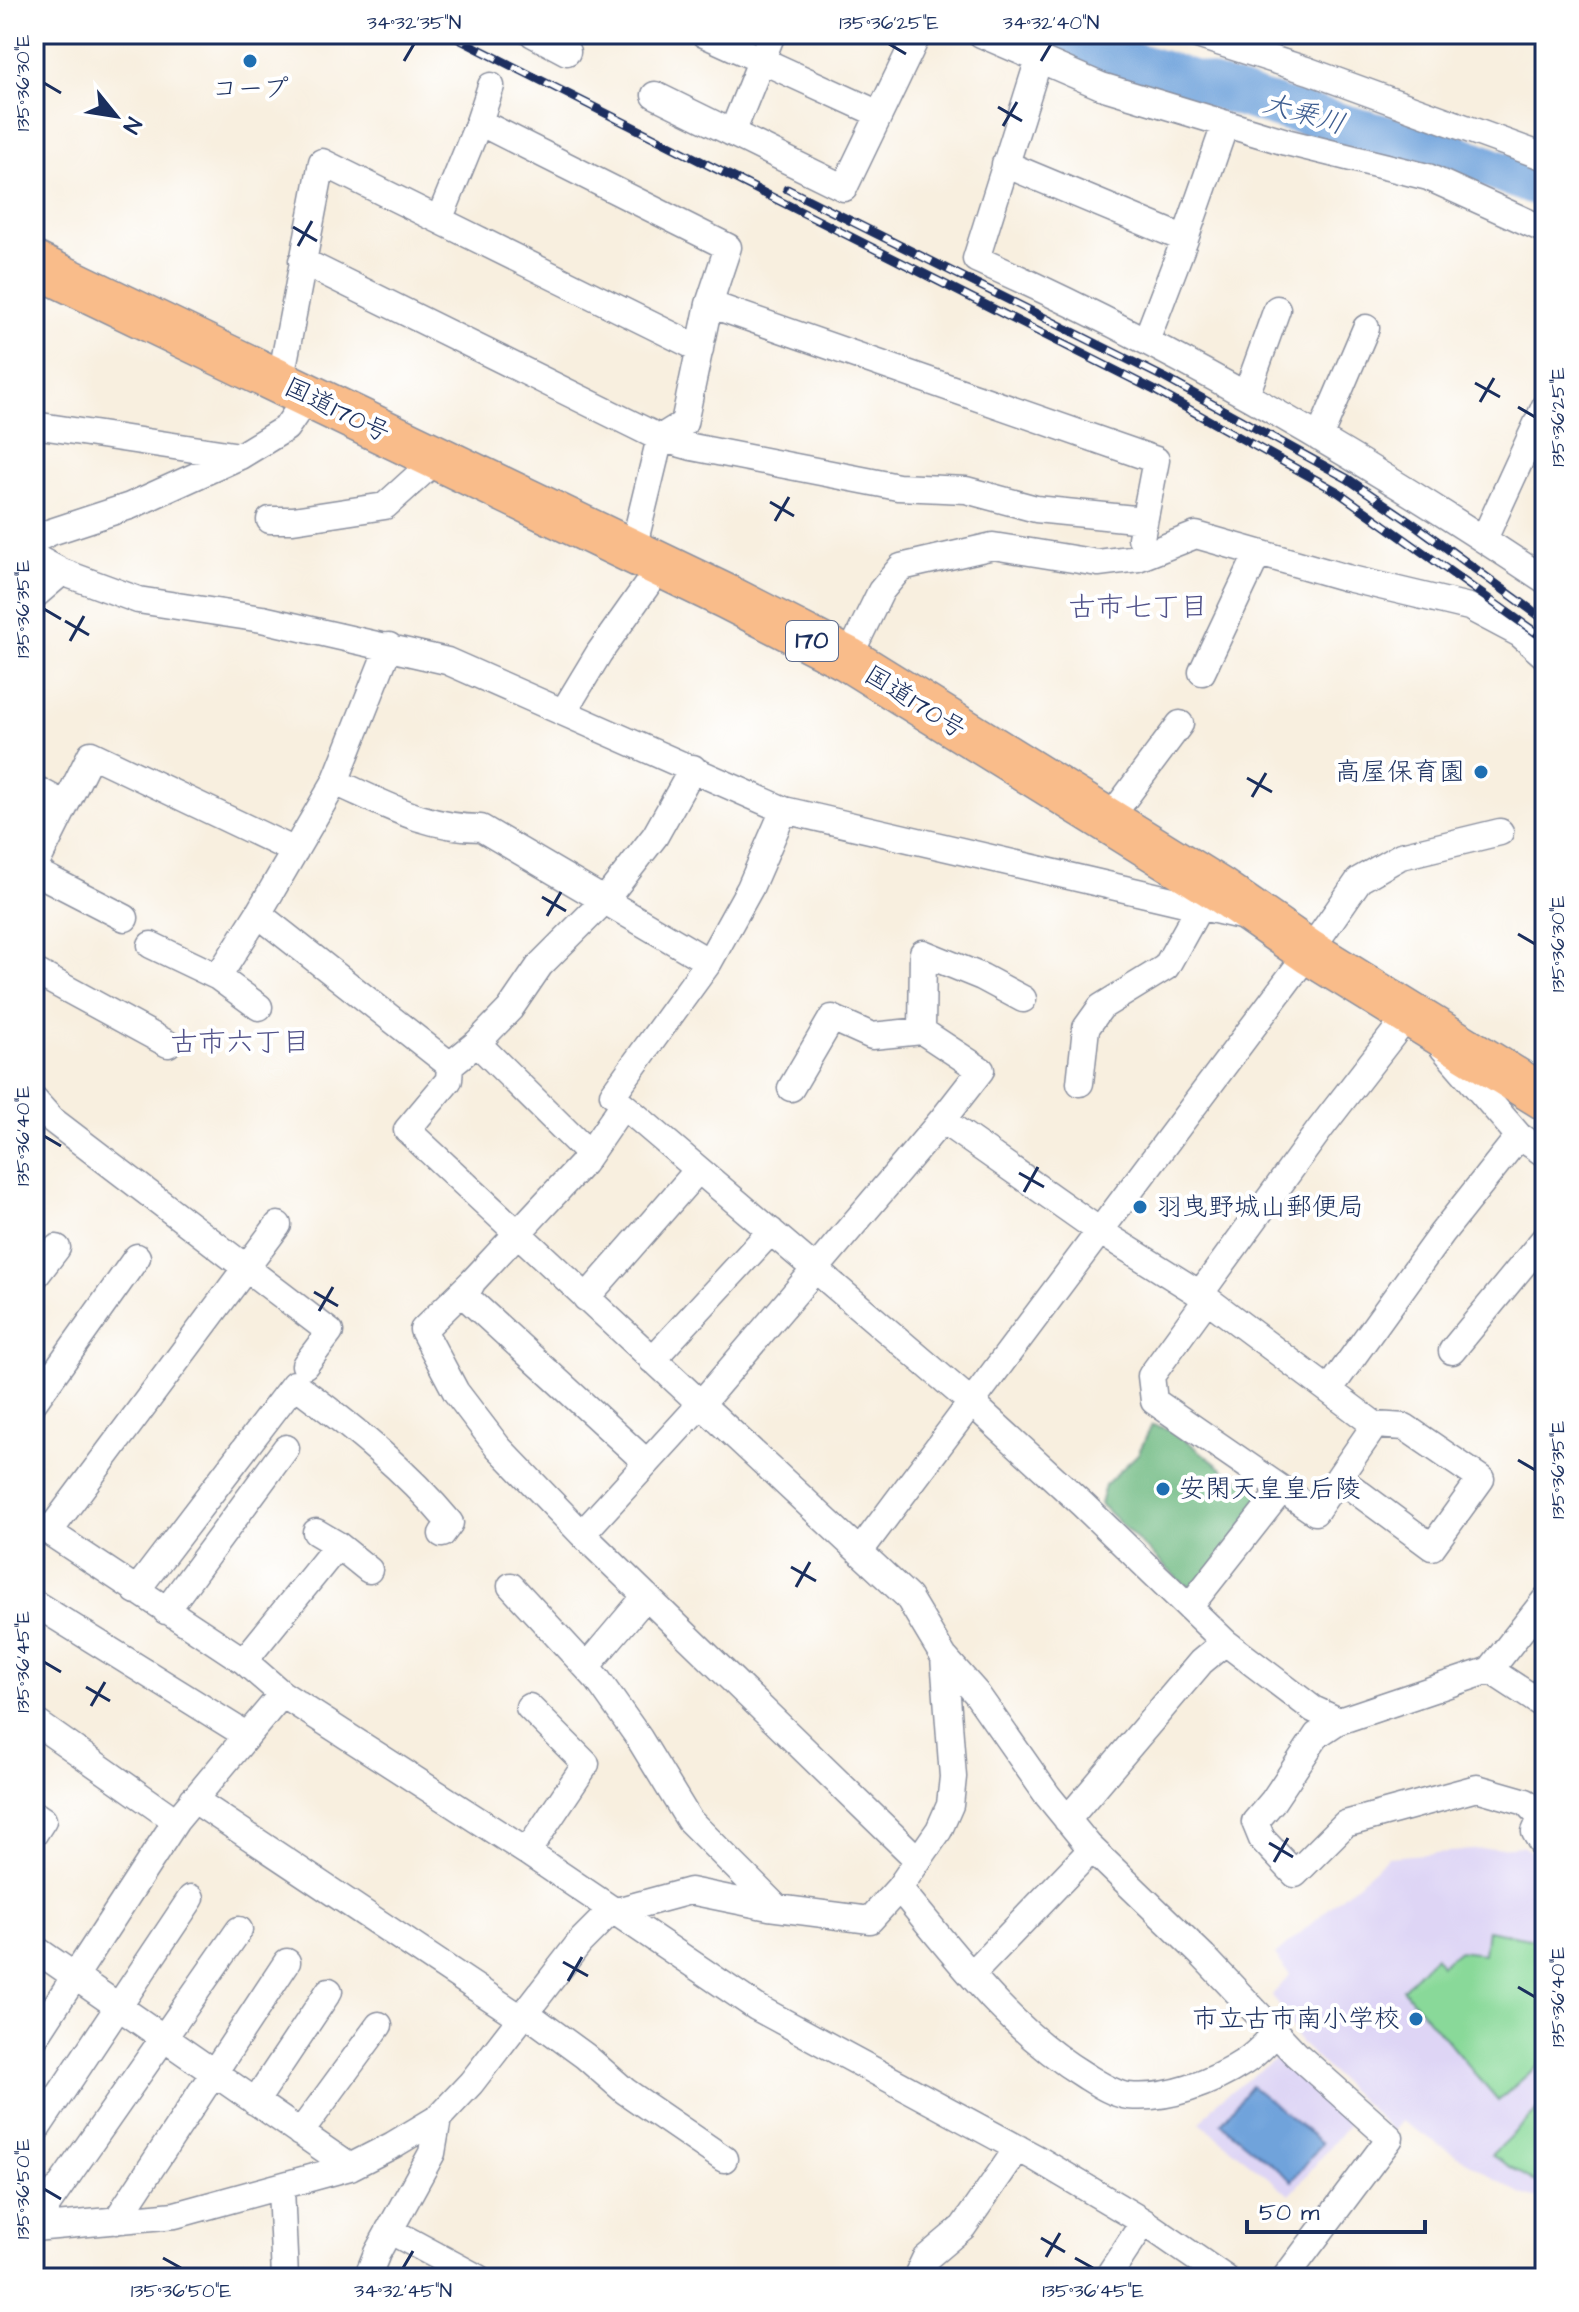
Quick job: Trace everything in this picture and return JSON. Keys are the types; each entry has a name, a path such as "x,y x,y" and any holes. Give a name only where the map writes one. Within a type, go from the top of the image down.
{"highway":[{"name":"国道170号","path":"34,264 727,597 848,659 1107,822 1210,898 1267,923 1545,1098"}],"street":[{"path":"533,34 567,52"},
{"path":"704,34 879,114"},
{"path":"732,133 772,34"},
{"path":"655,95 844,188 918,34"},
{"path":"981,34 1101,86 1225,125 1428,177 1545,230"},
{"path":"1194,34 1309,71 1545,157"},
{"path":"1039,59 976,259 1060,296 1246,395 1484,539 1545,580"},
{"path":"439,220 491,86"},
{"path":"479,122 728,247 709,304 684,423 660,438"},
{"path":"1146,341 1225,125"},
{"path":"34,540 130,506 240,456 286,428 294,389 302,261 322,162 700,349"},
{"path":"1005,164 1185,239"},
{"path":"302,261 660,438 898,487 966,490 1036,509 1144,520"},
{"path":"709,304 1156,460 1138,558"},
{"path":"1246,395 1277,309"},
{"path":"1319,438 1366,328"},
{"path":"1484,539 1545,408"},
{"path":"34,425 240,456"},
{"path":"564,711 599,653 650,581 644,559 660,438"},
{"path":"270,520 293,520 385,506 438,458"},
{"path":"848,659 881,591 901,567 993,546 1098,563 1138,558 1196,535 1469,607 1520,634 1545,656"},
{"path":"1202,672 1258,553"},
{"path":"34,557 62,572 138,600 262,619 447,661 784,810 1210,898 1166,967 1101,1007 1086,1028 1080,1083"},
{"path":"34,596 62,572"},
{"path":"218,977 335,782 389,646"},
{"path":"1107,822 1180,724"},
{"path":"125,918 34,869 91,754 295,851"},
{"path":"693,768 655,836 605,900 540,965 510,1009 450,1065 449,1080 407,1130 908,1597 944,1657 976,1693 1048,1796 1092,1849 1203,1956 1296,2054 1390,2138 1285,2278"},
{"path":"335,782 416,818 452,828 481,828 709,962"},
{"path":"34,788 65,805"},
{"path":"613,1094 709,962 750,888 784,810"},
{"path":"860,1551 1101,1232 1359,880 1401,856 1500,832"},
{"path":"258,914 450,1065"},
{"path":"151,945 218,977 259,1007"},
{"path":"922,1031 923,953 982,977 1023,999"},
{"path":"34,971 168,1044"},
{"path":"582,1534 700,1405 981,1070 922,1031 872,1036 832,1018 791,1088"},
{"path":"1375,1425 1315,1512 1154,1401 1151,1376 1320,1129 1418,1019 1519,1136 1545,1154"},
{"path":"477,1043 589,1154"},
{"path":"34,1100 51,1119 330,1332 305,1365"},
{"path":"918,1860 582,1534 498,1447 456,1392 423,1330 473,1281 589,1154 623,1105 973,1404 1225,1642 1313,1709 1338,1721"},
{"path":"942,1120 1101,1232 1203,1296 1375,1425 1405,1427 1481,1479 1432,1547 1340,1479"},
{"path":"1329,1390 1442,1233 1519,1136"},
{"path":"586,1298 698,1170"},
{"path":"278,1225 42,1527 244,1661 282,1694 527,1852 756,2007 1018,2148 1144,2222 1225,2278"},
{"path":"652,1360 771,1231"},
{"path":"1452,1351 1545,1238"},
{"path":"34,1278 57,1248"},
{"path":"34,1402 137,1257"},
{"path":"473,1281 465,1296 647,1463"},
{"path":"136,1591 294,1384 420,1488 450,1523 442,1534"},
{"path":"166,1611 286,1448"},
{"path":"1190,1606 1282,1489"},
{"path":"244,1661 327,1538 369,1570"},
{"path":"511,1586 586,1667 639,1738 689,1820 777,1908"},
{"path":"586,1667 646,1596"},
{"path":"1545,1600 1490,1670 1338,1721 1317,1735 1273,1801 1255,1822 1262,1839 1295,1874 1345,1824 1477,1788 1526,1802 1542,1813 1535,1832 1545,1849"},
{"path":"34,1603 246,1735"},
{"path":"1067,1820 1201,1662 1225,1642"},
{"path":"239,1930 38,2212 69,2226 175,2215 350,2167 438,2118 471,2083 580,1942 609,1913 690,1891 777,1908 870,1920 899,1888 939,1830 950,1805 953,1777 944,1657"},
{"path":"1490,1670 1545,1706"},
{"path":"34,2039 176,1821 282,1694"},
{"path":"527,1852 586,1764 529,1707"},
{"path":"34,1721 176,1821"},
{"path":"193,1799 585,2056 625,2091 724,2159"},
{"path":"34,1814 43,1820 34,1834"},
{"path":"972,1974 1092,1849"},
{"path":"899,1888 1013,2021 1051,2055 1101,2086 1125,2096 1157,2095 1210,2081 1246,2061 1276,2033"},
{"path":"34,2133 191,1898"},
{"path":"34,1948 350,2167"},
{"path":"116,2221 287,1962"},
{"path":"255,2102 329,1991"},
{"path":"300,2133 379,2025"},
{"path":"367,2278 389,2230 432,2153 438,2118"},
{"path":"916,2278 925,2259 963,2227 1018,2148"},
{"path":"281,2188 285,2278"},
{"path":"1107,2278 1144,2222"},
{"path":"389,2230 478,2278"}],"shaded area":[{"name":"市立古市南小学校","path":"1522,1846 1545,1860 1545,2200 1522,2195 1401,2121 1393,2131 1301,2044 1272,1995 1290,1975 1275,1955 1388,1857"},
{"name":"市立古市南小学校","path":"1280,2056 1353,2119 1290,2195 1200,2123 1219,2100"}],"green space":[{"path":"1152,1425 1173,1430 1230,1475 1249,1483 1261,1499 1199,1587 1184,1585 1100,1504 1105,1485 1138,1454"},
{"path":"1487,1930 1545,1941 1545,2059 1498,2101 1403,1989 1435,1956 1441,1965 1459,1951 1484,1954"},
{"path":"1545,2103 1545,2188 1491,2155"}],"water":[{"path":"1251,2086 1322,2143 1292,2181 1221,2123"}],"waterway":[{"name":"大乗川","path":"1064,34 1105,54 1280,108 1457,155 1545,189"}],"railway":[{"path":"449,34 1156,391 1338,492 1545,639"},
{"path":"787,189 1165,378 1348,479 1545,620"}],"place":[{"name":"コープ","path":"250,61"},
{"name":"高屋保育園","path":"1481,772"},
{"name":"羽曳野城山郵便局","path":"1140,1207"},
{"name":"安閑天皇皇后陵","path":"1163,1489"},
{"name":"市立古市南小学校","path":"1416,2019"}],"district":[{"name":"古市七丁目","path":"1138,607"},
{"name":"古市六丁目","path":"240,1042"}]}
